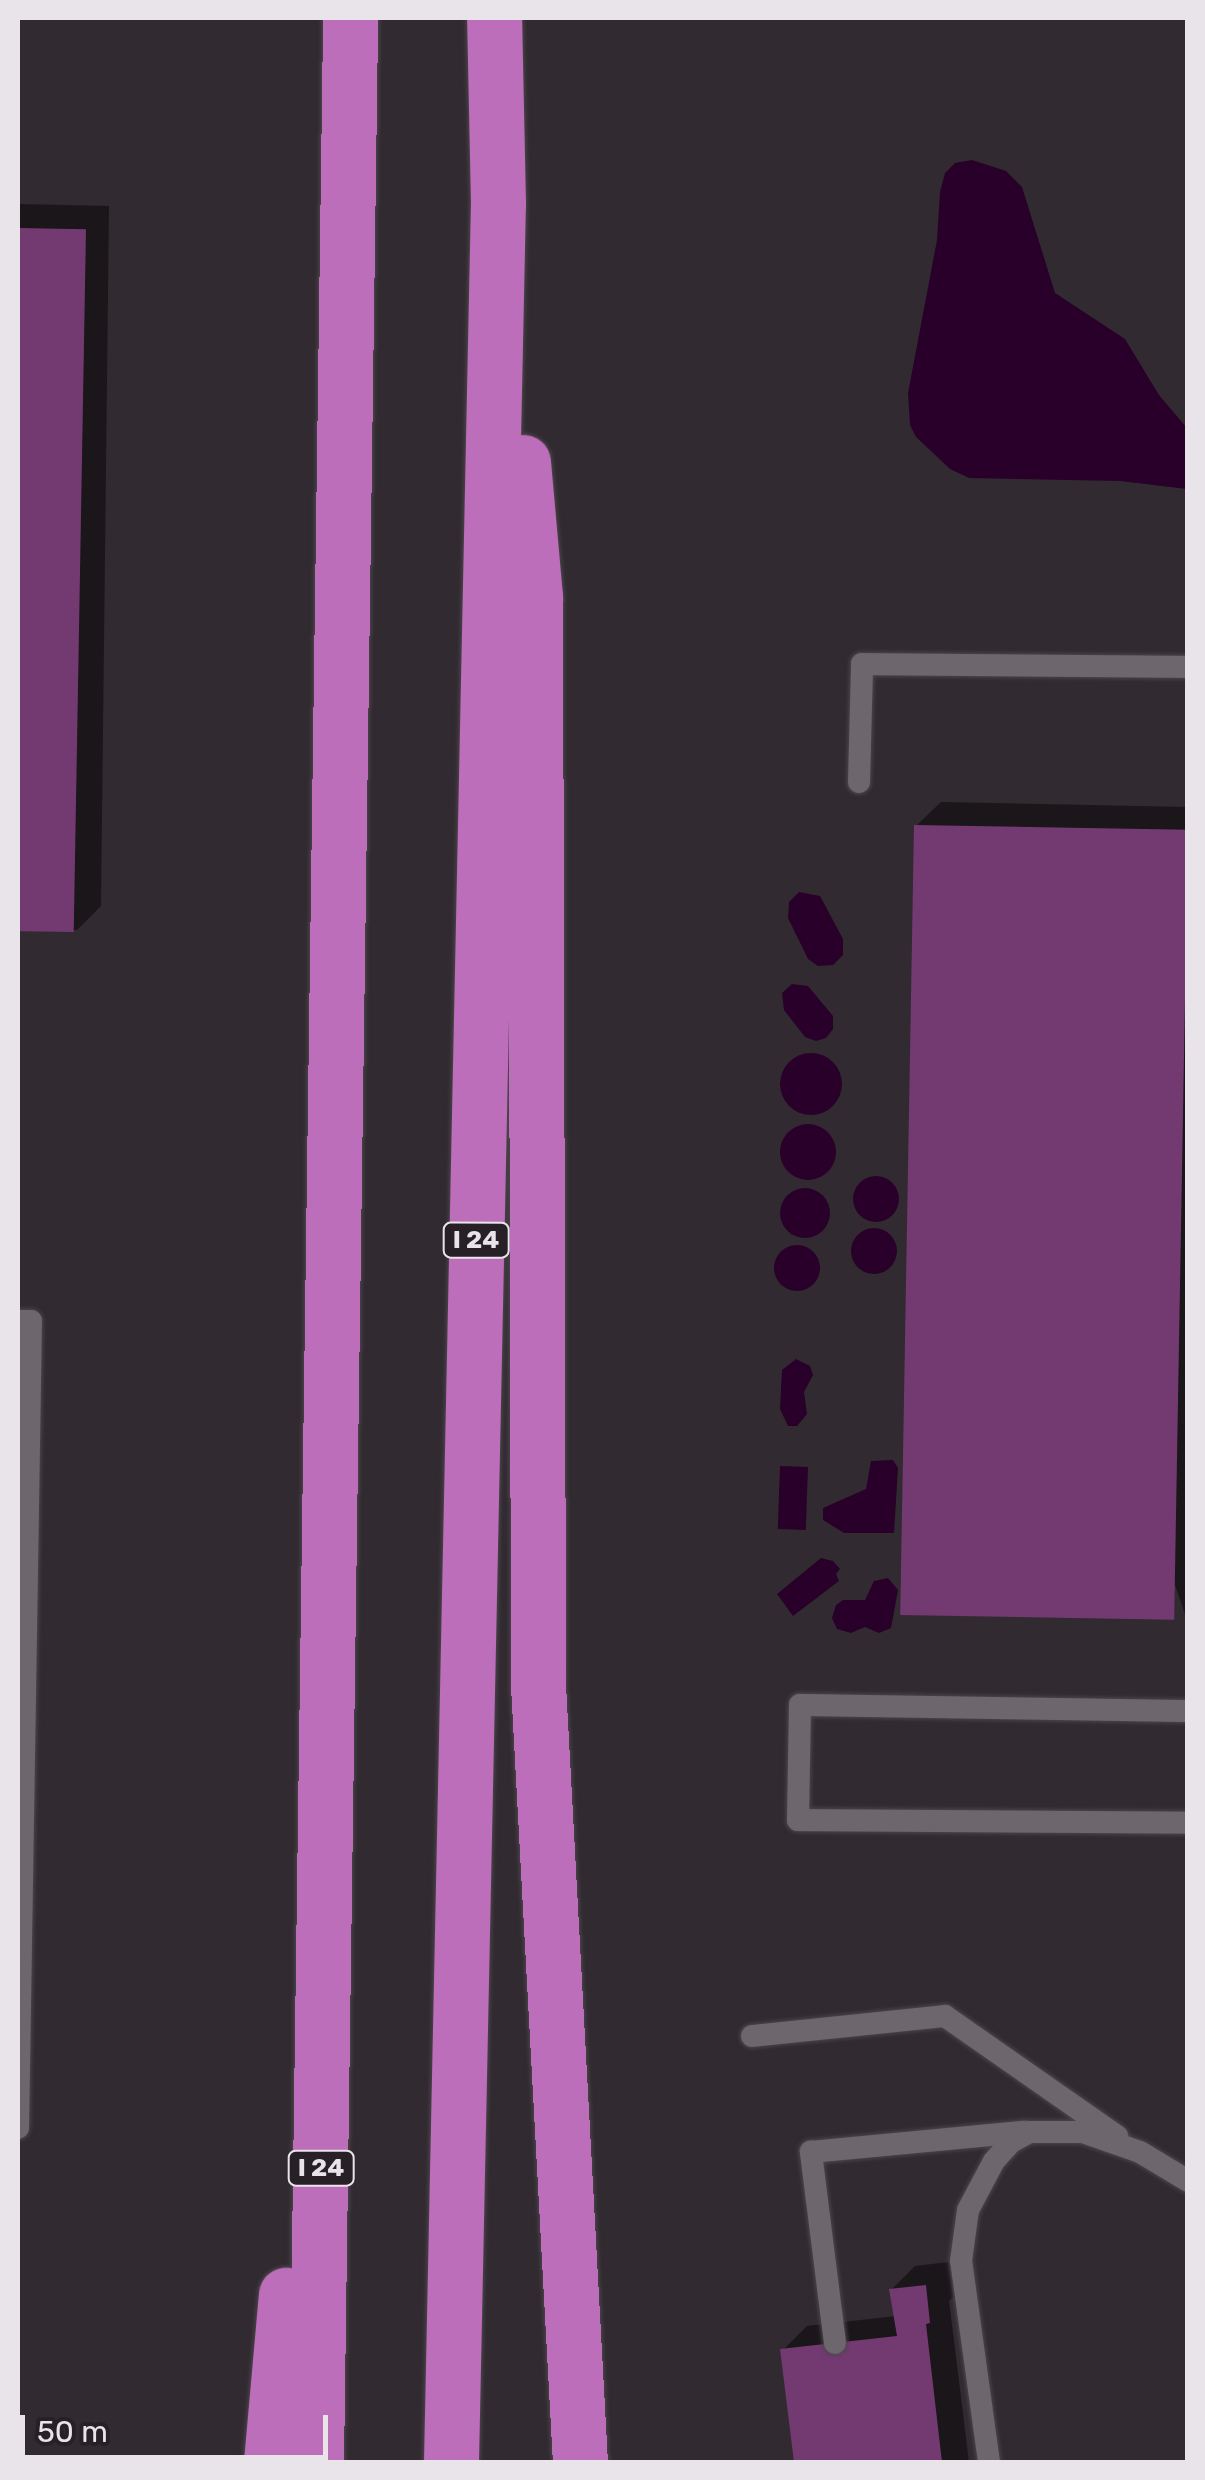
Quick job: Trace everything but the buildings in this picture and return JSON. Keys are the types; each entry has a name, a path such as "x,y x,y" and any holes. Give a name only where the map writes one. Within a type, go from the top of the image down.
{"highway":[{"name":"I 24","path":"316,2462 350,18"},
{"name":"I 24","path":"451,2462 498,204 494,18"},
{"path":"498,204 535,597 538,1684 580,2462"},
{"path":"271,2462 325,1874"}],"lane":[{"path":"860,782 862,664 1188,667"},
{"path":"18,1321 31,1321 18,2128"},
{"path":"1188,1711 800,1705 798,1820 1188,1823"},
{"path":"752,2036 945,2016 1140,2152 1188,2180"},
{"path":"835,2343 811,2152 1030,2132 1083,2132 1140,2152"},
{"path":"992,2461 961,2261 964,2231 976,2188 994,2161 1011,2142 1030,2132"}],"shaded area":[{"path":"972,160 1006,171 1022,187 1055,293 1125,339 1159,395 1187,428 1187,489 1120,481 969,478 950,469 916,437 910,425 908,393 937,240 940,192 945,173 955,163"},
{"path":"799,892 820,896 843,939 843,955 833,965 818,966 808,959 788,918 789,902"},
{"path":"792,984 808,986 833,1016 833,1029 826,1038 816,1041 805,1037 784,1010 782,993"},
{"path":"811,1053 833,1062 842,1084 833,1106 811,1115 789,1106 780,1084 789,1062"},
{"path":"808,1124 828,1132 836,1152 828,1172 808,1180 788,1172 780,1152 788,1132"},
{"path":"876,1176 892,1183 899,1199 892,1215 876,1222 860,1215 853,1199 860,1183"},
{"path":"795,1189 815,1189 829,1203 829,1223 815,1237 795,1237 781,1223 781,1203"},
{"path":"874,1228 890,1235 897,1251 890,1267 874,1274 858,1267 851,1251 858,1235"},
{"path":"797,1245 813,1252 820,1268 813,1284 797,1291 781,1284 774,1268 781,1252"},
{"path":"796,1359 810,1366 813,1375 804,1392 807,1414 797,1426 788,1426 780,1409 782,1370"},
{"path":"893,1460 898,1468 894,1533 844,1533 823,1520 823,1508 866,1489 871,1461"},
{"path":"780,1466 808,1467 806,1530 778,1529"},
{"path":"821,1558 833,1561 840,1569 836,1574 839,1581 793,1616 777,1594"},
{"path":"888,1578 898,1590 891,1628 879,1633 865,1627 851,1633 837,1629 832,1618 836,1605 843,1600 865,1600 874,1581"}]}
